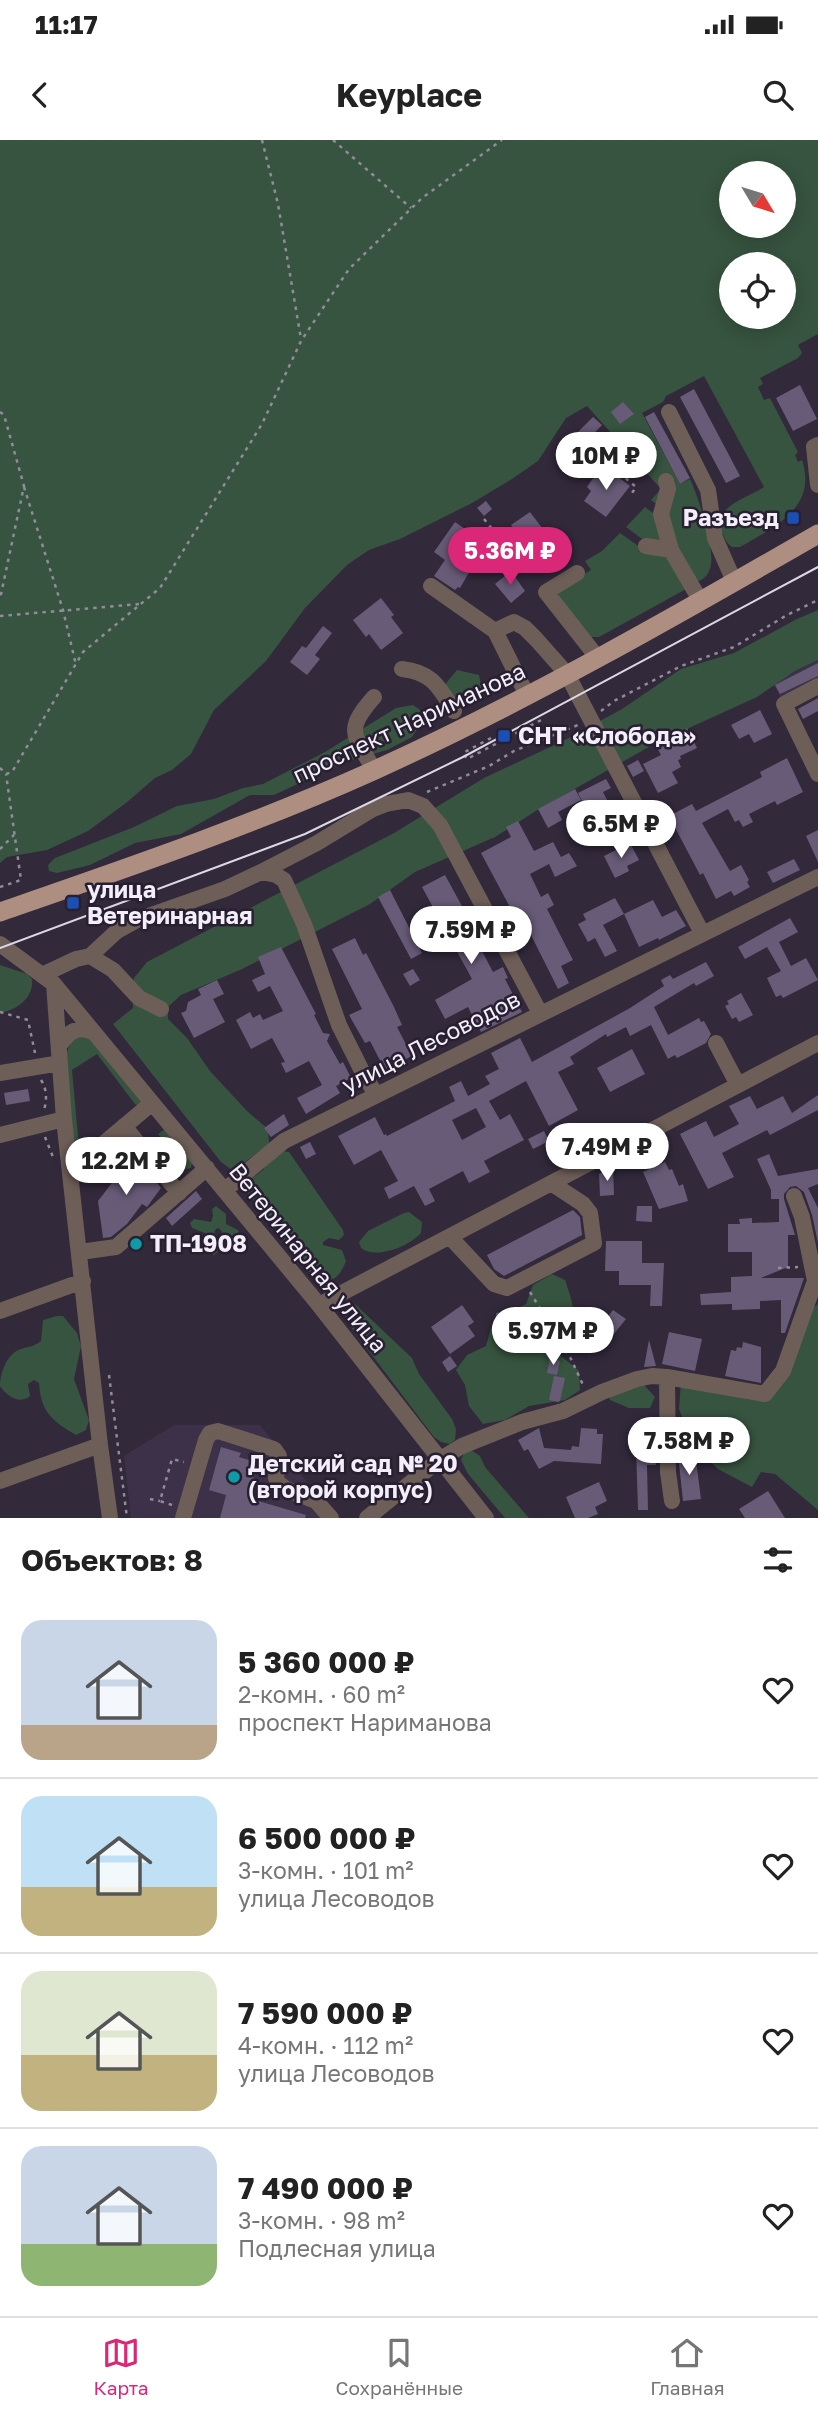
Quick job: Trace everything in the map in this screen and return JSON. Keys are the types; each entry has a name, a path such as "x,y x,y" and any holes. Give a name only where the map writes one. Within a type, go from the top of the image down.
{"main road":[{"name":"проспект Нариманова","path":"0,912 203,841 374,770 567,674 818,534"}],"street":[{"path":"669,412 708,490 715,538 734,581"},
{"path":"818,444 814,447 818,485"},
{"path":"666,481 667,499 661,514 671,550 700,600"},
{"path":"646,546 671,550"},
{"path":"577,573 546,592 597,657"},
{"path":"431,586 495,631 527,695"},
{"path":"495,631 514,622 525,628 567,674 702,933"},
{"path":"402,669 424,674 439,685 454,711"},
{"path":"818,686 784,704 818,774"},
{"path":"374,696 356,719 354,727 355,735 374,770"},
{"path":"110,1518 80,1252 62,1170 64,1119 59,1055 48,979 76,959 90,957 117,931 137,920 225,889 317,843 373,809 408,800 423,806 440,825 540,1013"},
{"path":"261,872 284,880 304,924 339,1025 376,1094"},
{"name":"улица Лесоводов","path":"225,1190 284,1141 818,877"},
{"name":"Ветеринарная улица","path":"0,944 48,979 93,1032 319,1306 486,1518"},
{"path":"90,957 113,970 139,998 161,1009"},
{"path":"0,1073 37,1067 59,1055 66,1035 74,1029 83,1027 93,1032"},
{"path":"716,1043 738,1085"},
{"path":"319,1306 818,1043"},
{"path":"62,1170 124,1126 152,1102"},
{"path":"0,1135 64,1119"},
{"path":"124,1126 178,1193"},
{"path":"80,1252 116,1247 207,1168"},
{"path":"450,1237 500,1287 507,1288 594,1243 590,1213 583,1204 551,1183"},
{"path":"367,1518 439,1460 474,1441 522,1422 563,1411 637,1379 667,1377 765,1394 783,1371 815,1281 814,1263 794,1196"},
{"path":"0,1311 83,1282"},
{"path":"667,1377 668,1472 673,1501"},
{"path":"184,1513 206,1440 214,1432 269,1446 277,1451 278,1483 316,1501 331,1518"},
{"path":"0,1481 100,1445"}],"path":[{"path":"261,140 278,204 301,341"},
{"path":"333,140 411,208"},
{"path":"6,774 12,772 83,652 160,588 262,424 301,341 349,269 411,208 502,140"},
{"path":"0,411 4,415 63,610 76,665"},
{"path":"587,445 636,487 632,493"},
{"path":"0,599 24,486"},
{"path":"484,519 522,566 524,564"},
{"path":"408,800 589,719 614,701 681,666 734,647 818,600"},
{"path":"0,616 141,604"},
{"path":"491,738 463,753 467,760 545,718"},
{"path":"0,768 6,774 21,880 0,887"},
{"path":"0,849 14,835"},
{"path":"0,1012 28,1020 38,1076 44,1085 47,1101 42,1125 52,1156 62,1170"},
{"path":"778,1268 814,1263"},
{"path":"523,1280 570,1359 589,1398"},
{"path":"108,1374 127,1518"},
{"path":"160,1501 172,1459 198,1466"},
{"path":"150,1499 184,1513"}],"shaded area":[{"path":"818,660 818,690 785,707 773,683"},
{"path":"174,1425 260,1425 337,1518 131,1518 124,1456"}],"green space":[{"path":"0,140 818,140 818,334 798,345 802,353 798,358 760,378 763,384 758,387 764,400 770,398 798,452 795,455 798,462 802,460 805,477 804,491 798,504 778,524 740,547 730,545 721,527 724,513 735,502 764,487 704,376 666,396 663,402 642,413 680,484 690,479 701,508 708,534 711,564 706,576 696,580 675,548 665,511 651,500 661,489 587,406 566,418 538,461 512,479 472,503 400,539 369,550 347,565 305,608 266,661 214,710 191,754 172,770 155,778 88,831 47,850 7,857 0,863"},
{"path":"645,507 657,516 661,541 645,541 626,527"},
{"path":"620,533 641,548 671,555 688,588 599,637 588,637 555,592 591,570 585,561 602,551"},
{"path":"818,610 818,660 795,671 757,697 656,743 495,837 415,872 370,904 240,970 181,995 168,1007 168,1019 187,1038 210,1071 247,1111 268,1129 269,1144 237,1168 232,1170 221,1162 113,1024 133,1008 134,978 147,962 394,833 484,778 565,740 622,709 681,669 734,653"},
{"path":"457,670 479,675 482,689 467,704 444,706 439,697"},
{"path":"413,705 425,718 412,737 387,750 345,762 274,795 250,795 181,834 135,843 90,865 57,873 49,871 48,865 55,858 134,827 177,806 214,799 263,784 325,752 396,708"},
{"path":"0,965 27,974 32,979 32,986 23,1002 0,1013"},
{"path":"86,1033 144,1098 139,1106 135,1104 97,1054 72,1070 80,1158 76,1154 66,1060 72,1042"},
{"path":"165,1129 192,1163 191,1168 185,1169 158,1134"},
{"path":"281,1151 289,1152 343,1230 344,1235 339,1240 329,1238 323,1242 323,1245 342,1250 346,1261 339,1274 331,1280 321,1279 309,1272 245,1190 244,1184 263,1170 273,1156"},
{"path":"216,1206 226,1214 226,1224 238,1230 241,1237 229,1238 217,1228 214,1232 223,1243 214,1255 205,1248 205,1233 192,1228 190,1223 194,1219 211,1222 212,1209"},
{"path":"409,1212 422,1222 421,1233 416,1238 401,1247 384,1252 375,1253 361,1248 359,1242 368,1231"},
{"path":"552,1274 565,1280 573,1309 571,1321 554,1345 560,1355 579,1371 580,1390 565,1400 529,1406 505,1420 483,1424 469,1406 465,1385 456,1370 467,1355 486,1346 491,1328 510,1312 526,1304 533,1285"},
{"path":"346,1301 356,1305 412,1358 419,1374 452,1419 456,1429 455,1440 450,1444 434,1437 350,1326 341,1308"},
{"path":"818,1304 818,1510 775,1474 761,1472 752,1487 718,1469 704,1455 679,1409 681,1382 689,1373 731,1381 746,1399 762,1401"},
{"path":"63,1316 77,1333 81,1346 74,1379 89,1420 86,1430 76,1435 49,1414 42,1401 39,1383 34,1380 28,1384 30,1396 22,1400 10,1396 0,1386 1,1375 8,1359 16,1351 41,1341 43,1320"},
{"path":"640,1383 655,1397 650,1408 629,1408 610,1400 609,1397"},
{"path":"471,1450 480,1456 485,1467 529,1518 505,1518 468,1474 461,1460 464,1453"}],"building":[{"path":"800,385 817,419 793,431 776,398"},
{"path":"694,389 740,476 726,483 680,397"},
{"path":"623,402 634,414 620,424 611,412"},
{"path":"654,412 690,478 680,484 645,417"},
{"path":"593,417 602,425 578,450 569,441"},
{"path":"608,469 630,486 606,517 584,501 591,491 587,487 591,481 598,473 603,477"},
{"path":"486,501 492,509 484,516 477,508"},
{"path":"530,512 549,537 545,540 548,544 522,564 505,542 513,536 510,531 514,529 511,525"},
{"path":"455,522 468,531 452,549 474,564 460,588 455,590 434,576 445,560 434,552"},
{"path":"511,571 525,591 511,603 495,584"},
{"path":"381,598 403,633 381,650 369,634 366,637 353,620"},
{"path":"323,626 332,633 315,655 320,659 307,675 290,662 302,646 306,648"},
{"path":"818,663 818,676 780,694 775,685"},
{"path":"818,698 818,711 803,719 798,709"},
{"path":"760,710 772,734 754,743 749,734 739,739 731,725"},
{"path":"687,728 697,748 680,756 681,759 678,760 681,767 672,772 678,783 658,793 643,764 661,755 655,744"},
{"path":"787,758 803,792 777,805 775,801 749,814 753,822 743,827 739,820 735,822 728,809 702,823 730,871 741,865 749,880 747,882 750,887 734,896 731,891 716,899 669,816 692,804 696,811 762,777 760,772"},
{"path":"638,760 644,771 633,777 627,766"},
{"path":"606,779 611,788 603,792 617,819 596,829 578,793"},
{"path":"575,789 581,800 558,812 562,820 548,828 538,809"},
{"path":"518,821 534,851 553,842 561,857 569,853 577,866 555,877 549,864 530,874 541,897 548,893 554,905 547,909 573,960 561,966 569,983 558,989 524,921 519,924 481,853 511,837 506,827"},
{"path":"818,830 818,862 806,836"},
{"path":"630,843 639,860 627,866 629,871 615,878 604,856"},
{"path":"794,859 800,870 773,883 767,872"},
{"path":"445,875 493,972 503,967 508,978 505,979 522,1012 481,1032 468,1007 445,1019 435,1000 472,979 422,887"},
{"path":"390,890 422,953 411,959 378,897"},
{"path":"615,898 624,914 603,925 617,951 605,957 595,938 588,942 578,924 586,920 583,914"},
{"path":"653,900 662,917 676,910 686,926 639,947 624,914"},
{"path":"790,918 798,932 779,942 791,966 806,958 818,980 783,998 781,995 776,997 767,978 781,971 767,947 745,959 738,947"},
{"path":"355,938 363,955 366,953 394,1007 402,1025 397,1027 412,1056 385,1070 370,1041 365,1043 349,1015 362,1009 332,949"},
{"path":"281,947 323,1033 330,1034 327,1041 351,1078 336,1086 340,1093 306,1114 297,1098 322,1085 309,1061 286,1073 281,1063 285,1062 272,1038 251,1049 236,1020 250,1012 253,1018 260,1014 263,1020 283,1011 270,986 258,992 252,980 265,974 258,957"},
{"path":"706,962 714,976 696,986 694,983 654,1007 668,1035 699,1018 701,1022 704,1021 711,1034 706,1043 677,1058 675,1055 668,1059 651,1025 630,1036 626,1027 607,1037 606,1034 570,1057 574,1064 558,1072 578,1110 549,1126 526,1081 489,1101 500,1120 510,1114 524,1140 484,1161 490,1172 469,1183 463,1171 429,1189 435,1201 425,1206 414,1186 389,1199 384,1188 398,1181 381,1150 354,1165 338,1136 375,1117 387,1136 455,1101 449,1087 461,1081 468,1096 490,1084 485,1076 499,1069 491,1053 520,1038 532,1062 630,1008 664,986 661,980 670,975 673,979","holes":["476,1108 486,1127 462,1140 452,1120"]},
{"path":"413,969 420,980 410,986 403,974"},
{"path":"217,980 224,994 213,999 225,1022 194,1038 181,1013 186,1011 188,1002 201,995 198,989"},
{"path":"741,993 753,1015 739,1022 736,1017 732,1019 725,1006 729,1004 727,1001"},
{"path":"632,1049 645,1074 610,1092 597,1068"},
{"path":"28,1089 30,1101 6,1105 4,1093"},
{"path":"818,1095 818,1110 770,1135 767,1130 722,1153 734,1177 708,1189 680,1134 706,1121 714,1137 739,1124 729,1106 750,1096 757,1109 783,1096 792,1113"},
{"path":"284,1114 289,1125 271,1137 264,1128"},
{"path":"544,1131 549,1141 533,1149 528,1139"},
{"path":"310,1142 316,1154 306,1159 300,1147"},
{"path":"134,1154 161,1188 147,1207 142,1204 127,1224 111,1237 103,1238 98,1201 128,1162 126,1160"},
{"path":"769,1154 778,1176 818,1169 818,1184 808,1188 818,1208 818,1243 804,1192 796,1186 790,1187 784,1194 784,1199 795,1235 788,1235 788,1267 761,1278 804,1278 785,1333 781,1333 781,1300 760,1301 760,1309 732,1310 732,1304 701,1305 700,1294 731,1292 731,1277 752,1276 752,1252 728,1252 728,1224 740,1224 739,1219 752,1218 752,1223 779,1222 779,1199 771,1199 771,1190 757,1159"},
{"path":"665,1162 669,1170 672,1169 679,1186 683,1184 688,1201 659,1209 643,1172"},
{"path":"613,1167 614,1195 600,1196 599,1174"},
{"path":"196,1191 202,1199 172,1226 166,1218"},
{"path":"637,1206 652,1206 652,1222 636,1221"},
{"path":"573,1210 580,1217 582,1235 504,1276 494,1269 487,1255"},
{"path":"606,1241 642,1241 642,1263 664,1263 662,1306 650,1306 651,1285 619,1285 619,1271 605,1271"},
{"path":"462,1305 474,1322 468,1326 475,1336 450,1354 431,1327"},
{"path":"613,1310 626,1319 600,1351 588,1342"},
{"path":"507,1311 509,1330 498,1332 496,1313"},
{"path":"669,1332 702,1339 695,1371 662,1364"},
{"path":"649,1340 656,1366 644,1367"},
{"path":"743,1342 761,1347 761,1383 725,1376 731,1350 742,1348"},
{"path":"450,1356 457,1366 448,1372 442,1362"},
{"path":"550,1358 560,1361 557,1375 547,1373"},
{"path":"554,1376 565,1378 558,1402 549,1400"},
{"path":"539,1428 544,1448 571,1450 572,1446 579,1447 581,1428 597,1429 597,1434 603,1434 601,1464 554,1461 539,1469 528,1449 524,1451 518,1440"},
{"name":"Детский сад № 20 (второй корпус)","path":"221,1447 241,1453 239,1457 258,1463 248,1498 306,1515 305,1518 220,1518 226,1495 209,1490"},
{"path":"636,1447 652,1448 652,1454 655,1454 656,1465 647,1465 648,1510 638,1510"},
{"path":"695,1453 701,1499 683,1501 678,1454"},
{"path":"599,1482 607,1501 595,1507 598,1514 588,1518 575,1518 566,1497"},
{"path":"768,1491 785,1518 745,1518 739,1509"}],"tram line":[{"path":"0,948 305,834 465,756 818,567"}],"place":[{"name":"Разъезд","path":"793,518"},
{"name":"СНТ «Слобода»","path":"504,736"},
{"name":"улица Ветеринарная","path":"73,903"},
{"name":"ТП-1908","path":"136,1244"},
{"name":"Детский сад № 20 (второй корпус)","path":"234,1477"}]}
